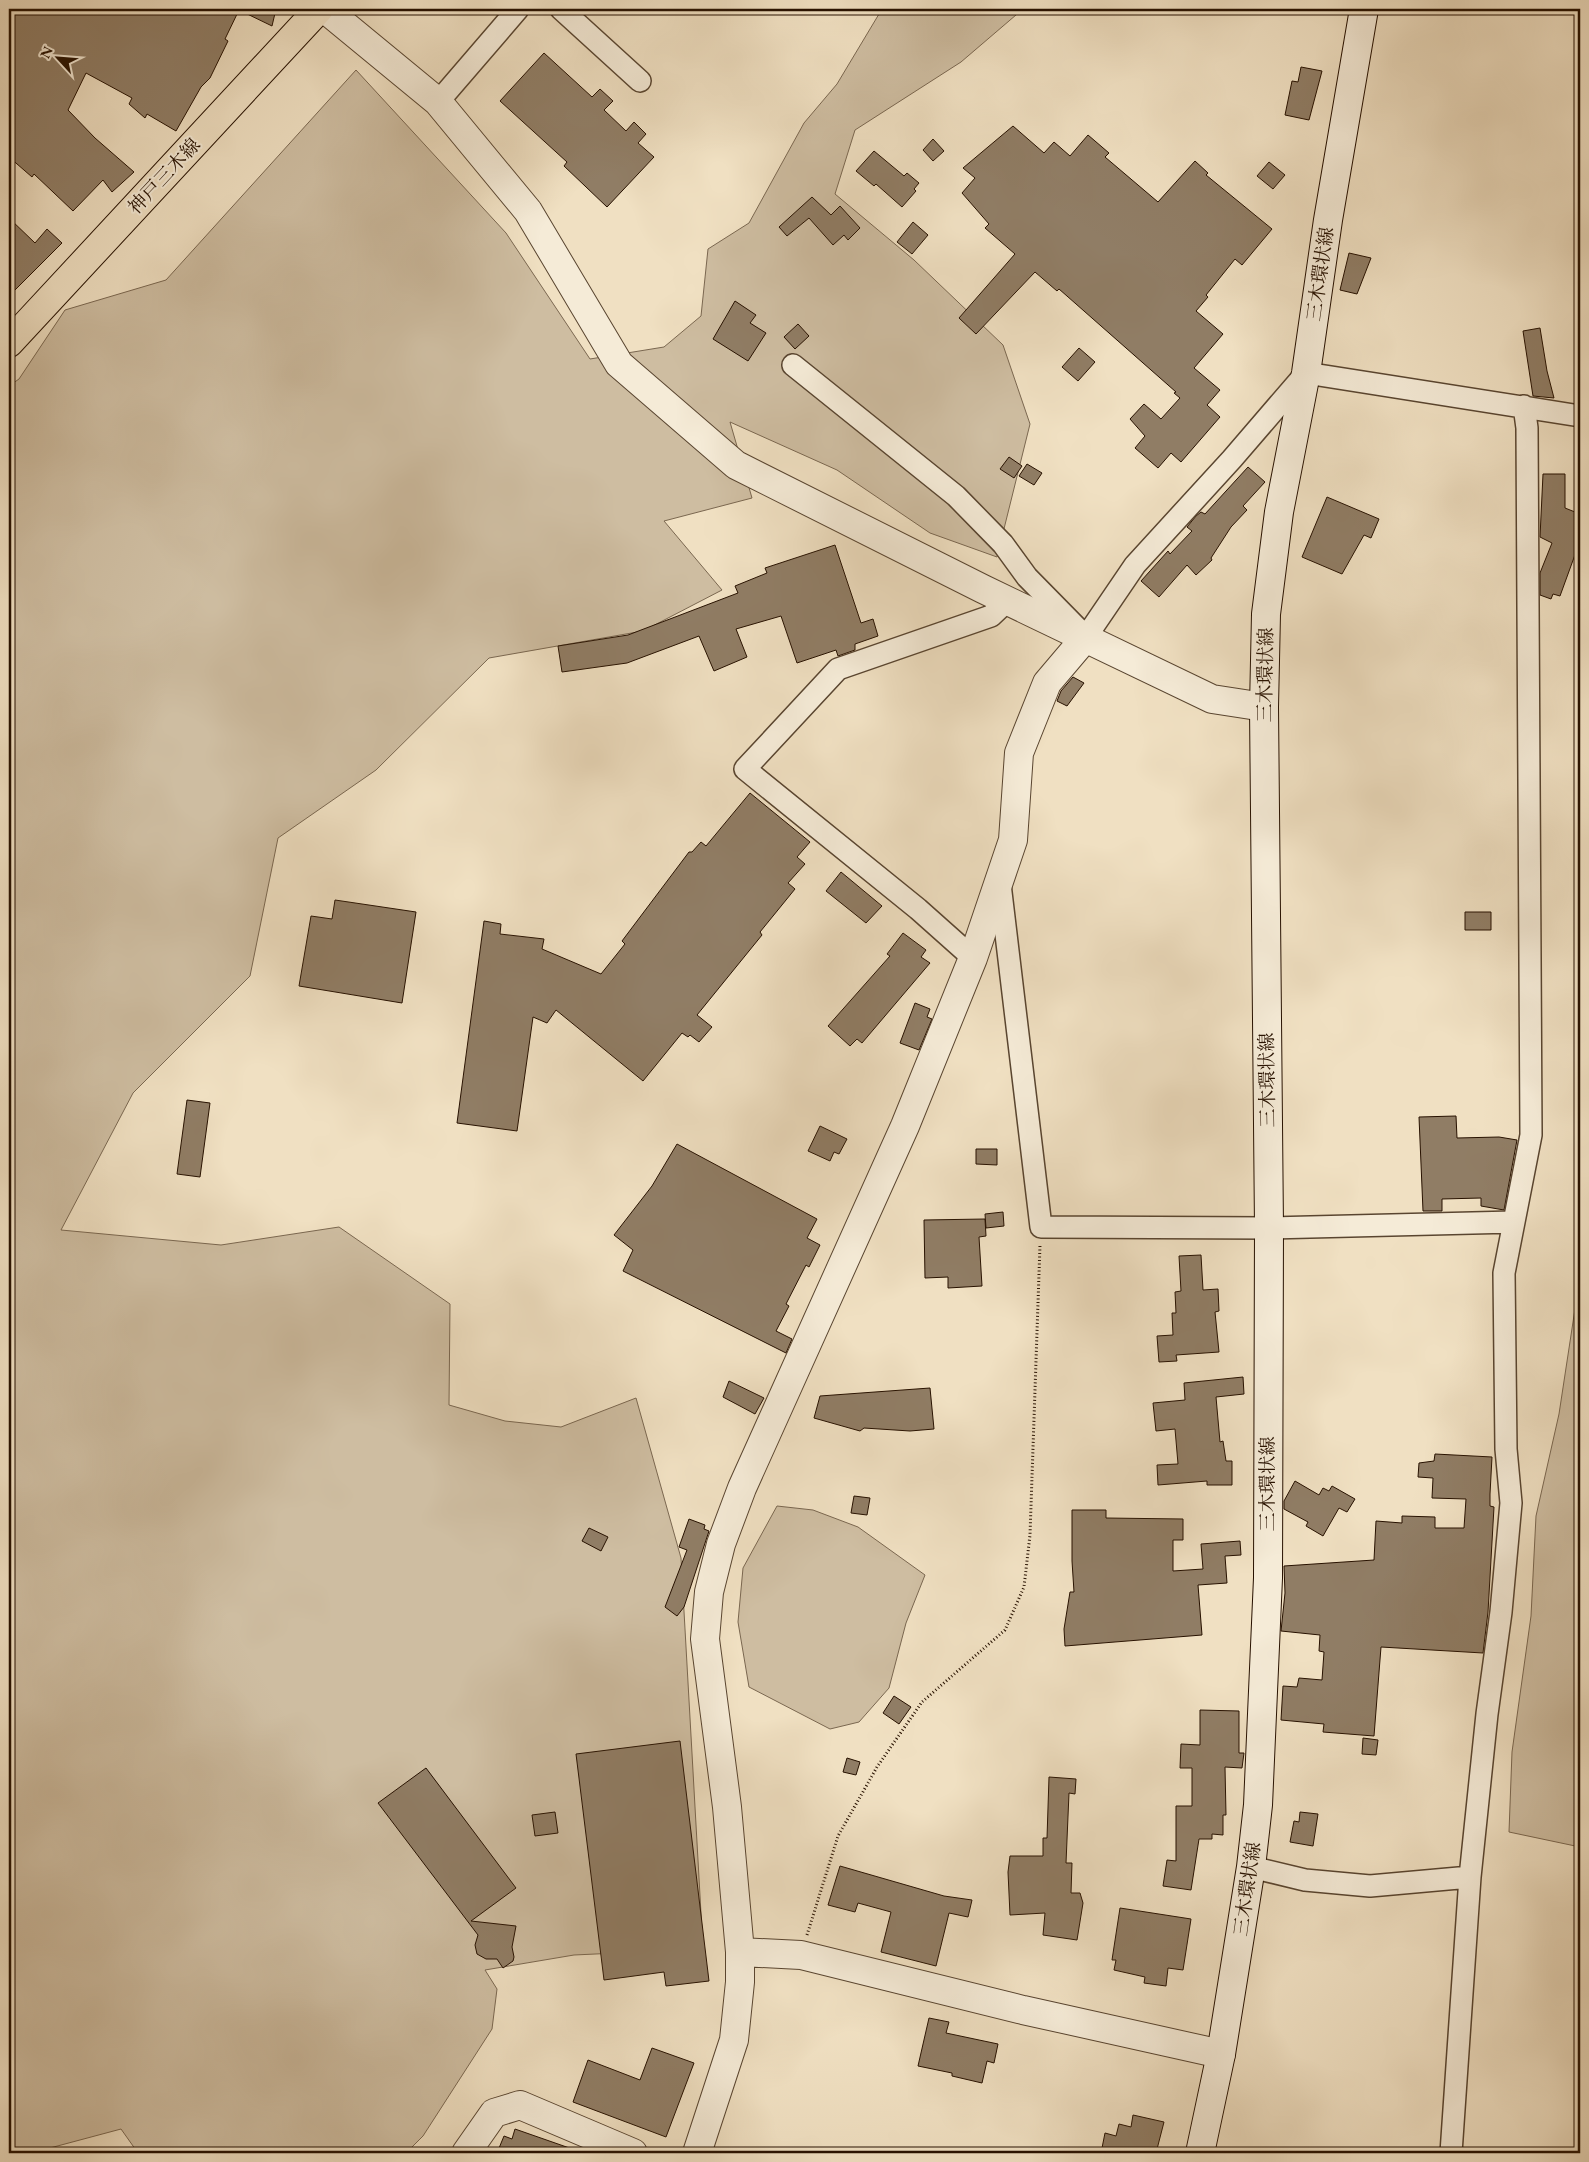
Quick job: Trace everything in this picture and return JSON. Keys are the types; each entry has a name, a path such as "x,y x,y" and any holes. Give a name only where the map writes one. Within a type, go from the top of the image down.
{"main road":[{"name":"神戸三木線","path":"9,343 319,9"}],"street":[{"path":"325,9 438,102 528,211 619,364 736,465 1212,699 1264,706"},
{"path":"438,102 518,9"},
{"path":"561,9 640,81"},
{"name":"三木環状線","path":"1200,2153 1221,2054 1251,1867 1258,1805 1268,1578 1269,1228 1264,706 1266,614 1279,512 1306,373 1328,220 1364,9"},
{"path":"793,365 956,496 1003,544 1026,577 1086,637"},
{"path":"697,2153 734,2040 740,1982 740,1952 726,1807 706,1638 709,1592 721,1544 742,1488 905,1126 1000,883 1013,840 1019,753 1046,683 1086,637 1134,566 1306,373 1580,416"},
{"path":"1451,2153 1470,1877 1486,1724 1501,1612 1511,1503 1506,1449 1504,1273 1531,1135 1527,438 1524,406"},
{"path":"972,958 918,909 746,769 838,669 991,616 1008,600"},
{"path":"1000,883 1041,1227 1269,1228 1513,1222"},
{"path":"1251,1867 1305,1880 1370,1886 1470,1877"},
{"path":"740,1952 801,1955 1023,2010 1221,2054"},
{"path":"466,2153 494,2113 520,2105 633,2153"}],"path":[{"path":"801,1955 838,1836 877,1767 922,1702 1005,1630 1024,1587 1030,1535 1041,1227"}],"shaded area":[{"path":"882,9 1023,9 961,62 855,130 835,194 914,260 1003,345 1030,424 997,557 930,533 837,470 730,422 752,498 664,521 722,590 643,631 489,658 376,770 278,838 250,976 133,1093 61,1230 221,1245 339,1227 450,1304 449,1405 505,1421 561,1427 636,1398 681,1558 703,1949 574,1955 485,1970 497,1989 492,2029 423,2136 406,2153 138,2153 121,2129 35,2152 9,2150 9,386 19,379 65,310 166,280 356,70 506,233 590,359 664,347 701,316 708,249 749,223 804,123 837,84"},
{"path":"1580,1276 1580,1847 1509,1832 1512,1752 1531,1616 1536,1516 1559,1414"},
{"path":"777,1506 813,1510 858,1527 925,1575 906,1623 889,1688 859,1722 830,1729 749,1687 738,1622 743,1568"}],"building":[{"path":"9,9 276,9 272,26 239,10 225,39 228,41 210,78 201,87 176,131 147,114 145,118 129,104 132,98 86,73 68,110 95,138 134,172 112,192 103,180 73,211 34,174 32,177 9,157"},
{"path":"544,53 592,97 600,89 613,101 604,110 626,131 634,122 646,134 638,143 654,157 607,207 564,166 567,162 500,101"},
{"path":"1301,67 1322,71 1309,120 1285,115 1292,81 1298,82"},
{"path":"1013,126 1044,153 1054,142 1070,156 1088,135 1109,153 1105,157 1158,202 1195,161 1208,173 1206,175 1272,229 1242,265 1235,259 1206,295 1208,297 1196,311 1223,334 1194,368 1220,390 1207,405 1220,417 1181,462 1171,453 1158,468 1135,448 1145,436 1130,419 1144,404 1161,419 1180,398 1174,393 1176,392 1059,289 1057,291 1035,272 976,334 959,318 1015,254 985,228 989,224 962,193 975,178 963,168"},
{"path":"933,139 944,151 933,161 923,150"},
{"path":"874,151 904,176 907,173 919,183 914,189 916,191 902,207 876,184 874,186 856,171"},
{"path":"1269,162 1285,175 1273,189 1257,176"},
{"path":"812,197 831,215 840,206 860,228 848,240 844,235 833,245 809,218 787,236 779,227"},
{"path":"9,218 35,243 47,229 62,243 9,296"},
{"path":"913,222 928,235 912,254 897,242"},
{"path":"1349,253 1371,258 1357,294 1340,290"},
{"path":"735,301 756,315 750,323 766,333 748,361 713,339"},
{"path":"798,324 809,336 795,349 784,337"},
{"path":"1540,328 1547,371 1554,398 1533,396 1523,331"},
{"path":"1079,348 1095,362 1078,381 1062,367"},
{"path":"1009,457 1022,466 1014,478 1000,469"},
{"path":"1027,464 1042,473 1034,485 1019,476"},
{"path":"1248,467 1265,482 1243,506 1247,510 1231,527 1211,558 1212,560 1196,575 1187,565 1159,597 1141,581 1168,551 1170,554 1192,531 1187,527 1196,516 1201,512 1205,514"},
{"path":"1543,474 1565,474 1565,508 1580,514 1580,541 1560,596 1553,594 1551,599 1540,595 1540,573 1552,543 1540,537"},
{"path":"1327,497 1379,519 1371,538 1364,535 1342,574 1302,557"},
{"path":"835,545 861,623 873,619 878,636 855,644 855,650 838,656 836,650 797,663 781,616 736,629 747,657 714,671 699,636 627,663 562,672 558,646 628,635 738,593 735,586 767,573 765,568"},
{"path":"1073,677 1084,683 1067,706 1057,701 1061,691"},
{"path":"750,793 810,842 797,857 805,864 788,883 795,889 760,932 762,935 697,1015 712,1027 699,1042 690,1035 688,1037 682,1033 643,1081 556,1010 547,1023 533,1017 517,1131 457,1123 484,921 501,924 500,934 544,939 542,949 601,974 625,944 622,941 689,852 692,852 701,842 706,846"},
{"path":"841,872 882,906 866,923 826,891"},
{"path":"335,900 416,912 402,1003 299,986 311,916 332,919"},
{"path":"1465,912 1491,912 1491,930 1465,930"},
{"path":"903,933 926,950 921,957 930,963 862,1043 857,1039 850,1046 828,1026 890,956 887,954"},
{"path":"915,1003 930,1009 927,1017 932,1019 919,1050 900,1043"},
{"path":"187,1100 210,1103 200,1177 177,1174"},
{"path":"1456,1116 1457,1138 1499,1137 1517,1140 1504,1210 1481,1206 1481,1198 1442,1199 1442,1211 1423,1211 1419,1117"},
{"path":"820,1126 847,1139 839,1154 834,1152 830,1161 808,1151"},
{"path":"677,1144 817,1219 807,1238 820,1245 809,1267 806,1265 786,1304 789,1306 776,1331 792,1339 786,1353 623,1271 633,1250 614,1235 652,1186"},
{"path":"976,1149 997,1149 997,1165 976,1164"},
{"path":"1003,1212 1004,1226 986,1228 985,1214"},
{"path":"985,1219 986,1236 979,1237 982,1286 948,1288 948,1277 925,1278 924,1220"},
{"path":"1201,1255 1203,1290 1218,1289 1219,1311 1215,1312 1219,1352 1176,1355 1177,1361 1159,1362 1157,1336 1173,1335 1172,1313 1176,1313 1175,1292 1181,1291 1179,1256"},
{"path":"1243,1377 1244,1394 1216,1397 1220,1442 1223,1441 1226,1461 1232,1461 1232,1485 1207,1485 1207,1481 1158,1485 1157,1465 1178,1464 1175,1429 1156,1431 1153,1403 1185,1400 1184,1383"},
{"path":"729,1381 764,1398 755,1414 723,1397"},
{"path":"930,1388 934,1429 910,1431 864,1428 860,1431 814,1418 820,1396"},
{"path":"1435,1454 1492,1457 1490,1506 1494,1507 1488,1612 1483,1653 1381,1647 1374,1736 1323,1732 1324,1724 1281,1720 1283,1686 1297,1687 1299,1678 1322,1680 1324,1652 1319,1651 1320,1635 1281,1631 1285,1593 1284,1566 1374,1560 1376,1521 1402,1523 1402,1516 1435,1517 1435,1528 1464,1528 1466,1499 1432,1498 1433,1478 1418,1477 1419,1463 1434,1461"},
{"path":"1295,1481 1319,1495 1323,1488 1329,1491 1332,1486 1355,1499 1347,1512 1339,1508 1323,1536 1306,1526 1308,1522 1284,1509 1284,1501"},
{"path":"854,1496 870,1498 867,1515 851,1513"},
{"path":"1072,1510 1106,1510 1106,1518 1183,1519 1183,1540 1173,1540 1173,1571 1203,1569 1201,1544 1240,1541 1241,1555 1225,1556 1227,1583 1198,1585 1202,1635 1065,1646 1064,1629 1070,1592 1074,1592"},
{"path":"689,1519 705,1525 704,1529 709,1531 684,1607 677,1616 665,1607 687,1550 679,1547"},
{"path":"589,1528 608,1537 601,1551 582,1541"},
{"path":"894,1696 911,1707 899,1724 883,1713"},
{"path":"1200,1710 1239,1711 1239,1753 1244,1753 1242,1768 1225,1767 1226,1815 1223,1815 1223,1835 1212,1834 1212,1839 1199,1839 1191,1890 1163,1886 1167,1860 1176,1861 1176,1806 1192,1806 1192,1768 1180,1768 1181,1744 1200,1745"},
{"path":"1363,1738 1378,1740 1376,1755 1362,1754"},
{"path":"680,1741 709,1981 666,1986 664,1972 604,1980 576,1754"},
{"path":"847,1758 860,1762 856,1775 843,1772"},
{"path":"426,1768 516,1888 471,1921 516,1926 512,1947 513,1961 503,1968 497,1959 486,1959 477,1954 475,1945 478,1935 378,1803"},
{"path":"1049,1777 1076,1779 1075,1794 1069,1793 1066,1863 1072,1863 1071,1893 1080,1893 1083,1903 1077,1940 1043,1935 1045,1913 1010,1915 1008,1872 1010,1856 1043,1856 1043,1838 1047,1838"},
{"path":"555,1812 558,1833 535,1836 532,1815"},
{"path":"1300,1812 1318,1814 1313,1846 1290,1842 1294,1821 1299,1822"},
{"path":"840,1866 944,1896 972,1900 968,1917 949,1913 936,1966 881,1952 891,1912 858,1903 855,1912 828,1905"},
{"path":"1120,1908 1191,1919 1183,1970 1168,1968 1166,1986 1144,1983 1145,1977 1114,1970 1116,1960 1112,1960"},
{"path":"929,2018 949,2022 946,2033 998,2044 994,2063 987,2061 982,2083 952,2076 952,2073 918,2066"},
{"path":"652,2048 694,2063 666,2137 573,2102 588,2060 640,2080"},
{"path":"1133,2115 1164,2122 1156,2153 1101,2153 1105,2133 1116,2136 1119,2124 1131,2127"},
{"path":"515,2129 578,2151 578,2153 497,2153 504,2136 512,2139"}]}
